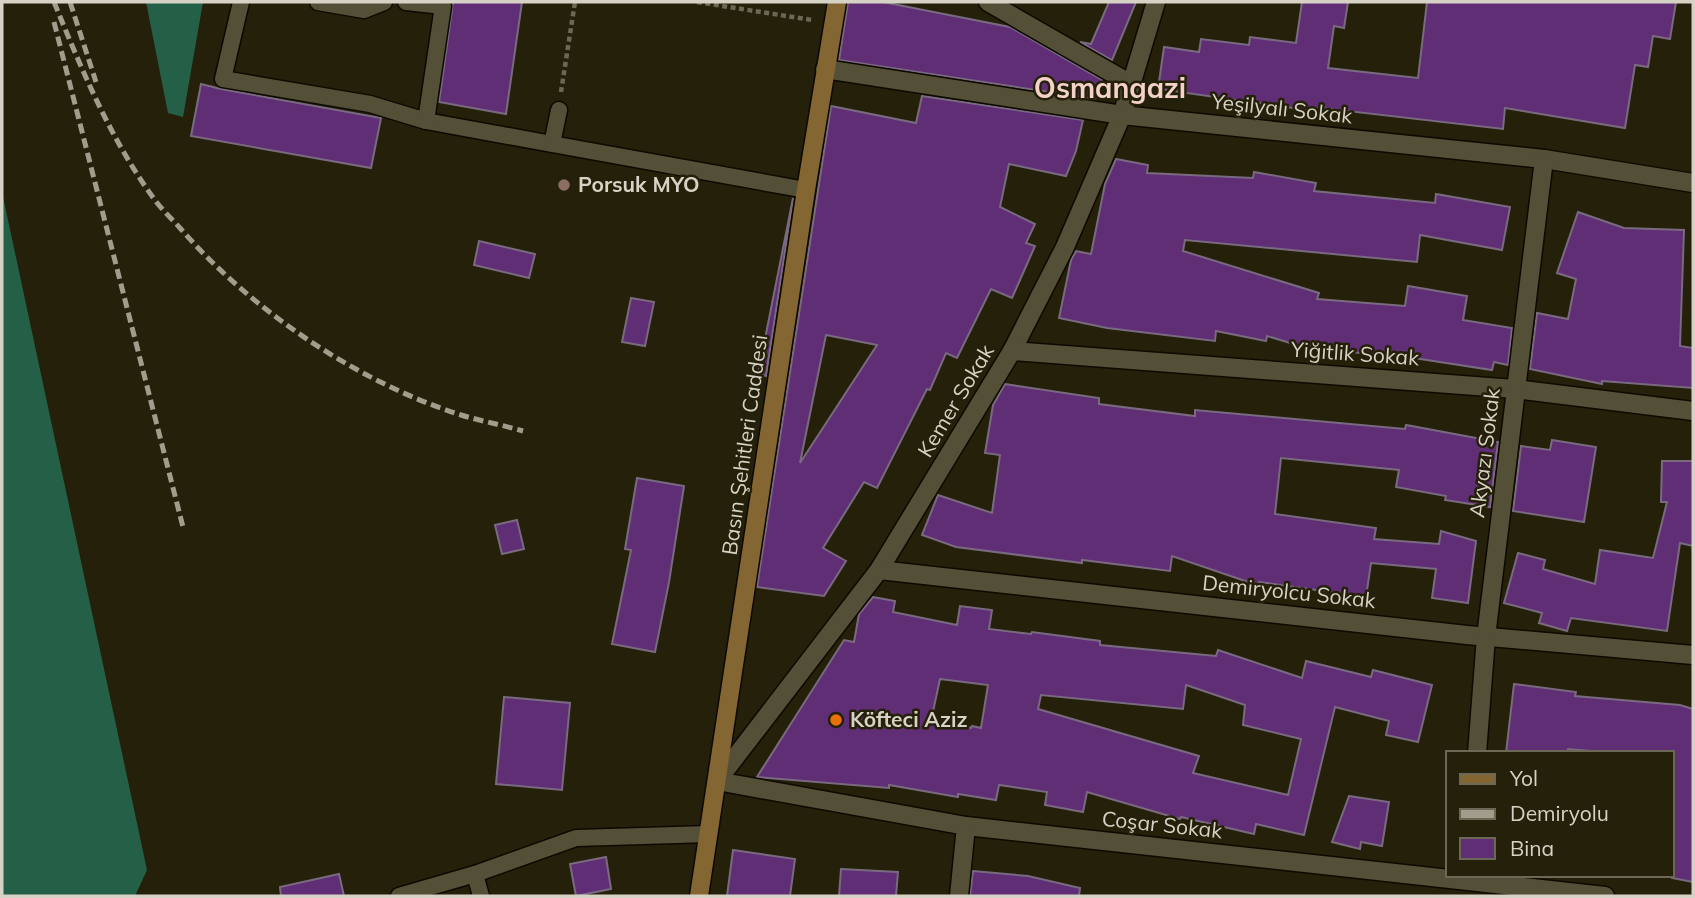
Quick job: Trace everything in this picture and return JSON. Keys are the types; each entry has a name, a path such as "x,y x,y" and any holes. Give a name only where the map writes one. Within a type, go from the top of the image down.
{"main road":[{"name":"Basın Şehitleri Caddesi","path":"699,896 837,2"}],"street":[{"path":"988,2 1131,84"},
{"name":"Kemer Sokak","path":"717,781 879,570 1012,351 1065,247 1122,115 1156,2"},
{"name":"Yeşilyalı Sokak","path":"825,69 1122,115 1544,159 1693,183"},
{"name":"Akyazı Sokak","path":"1477,751 1486,637 1544,159"},
{"name":"Yiğitlik Sokak","path":"1012,351 1515,389 1693,411"},
{"name":"Demiryolcu Sokak","path":"879,570 1486,637 1693,655"},
{"name":"Coşar Sokak","path":"717,781 966,826 1466,885 1605,896"},
{"path":"959,896 966,826"}],"lane":[{"path":"240,2 223,79 370,104 426,121 806,190"},
{"path":"318,2 364,10 384,2"},
{"path":"406,2 443,6 426,121"},
{"path":"552,144 559,110"},
{"path":"398,896 475,874 576,838 709,834"},
{"path":"475,874 481,896"}],"path":[{"path":"559,110 575,2"},
{"path":"697,2 834,23"}],"green space":[{"path":"146,2 203,2 183,117 168,113"},
{"path":"2,192 147,870 135,896 2,896"}],"building":[{"path":"453,2 522,2 506,114 439,102"},
{"path":"848,2 883,2 1010,27 1102,80 1095,99 839,60"},
{"path":"1109,2 1136,2 1112,60 1080,42 1091,44"},
{"path":"1302,2 1348,2 1344,28 1334,26 1328,68 1418,78 1427,2 1676,2 1670,39 1653,36 1648,67 1635,65 1625,128 1505,108 1503,129 1322,108 1322,112 1158,89 1164,47 1199,52 1201,39 1249,45 1250,37 1296,43"},
{"path":"201,84 381,118 371,168 191,136"},
{"path":"922,96 1083,120 1076,151 1066,176 1009,164 1000,207 1035,224 1026,243 1035,246 1012,298 991,289 957,358 946,353 930,390 927,389 877,488 864,482 823,548 846,561 824,596 757,587 831,106 916,123","holes":["826,335 877,345 800,463"]},
{"path":"1116,159 1148,165 1147,173 1253,178 1254,172 1316,183 1314,191 1435,203 1436,194 1510,207 1502,250 1420,235 1417,262 1185,240 1183,251 1319,293 1317,299 1405,306 1408,286 1467,296 1463,320 1512,328 1508,365 1494,362 1492,370 1401,356 1310,349 1267,336 1266,341 1216,331 1215,341 1107,328 1059,318 1071,260 1076,251 1091,254 1105,184"},
{"path":"793,198 766,376 758,374"},
{"path":"1578,212 1624,228 1684,230 1680,346 1693,348 1693,388 1602,381 1602,384 1530,369 1537,313 1568,319 1576,279 1557,273"},
{"path":"479,241 535,254 529,278 474,265"},
{"path":"631,298 654,302 645,346 622,342"},
{"path":"1005,384 1099,398 1099,404 1195,416 1195,410 1405,429 1406,425 1498,442 1490,507 1445,500 1446,496 1396,487 1399,470 1281,458 1275,514 1376,528 1374,539 1439,544 1441,531 1476,541 1468,603 1432,598 1436,569 1371,563 1366,597 1259,582 1257,585 1172,556 1170,571 956,547 922,535 938,495 992,513 1000,455 985,453 993,405"},
{"path":"1552,440 1596,447 1584,522 1513,511 1521,446 1550,450"},
{"path":"1662,461 1693,461 1693,546 1680,543 1667,631 1571,618 1567,631 1539,623 1542,613 1504,603 1518,553 1545,560 1543,569 1595,584 1600,550 1653,558 1667,502 1661,502"},
{"path":"637,478 684,486 655,652 612,644 631,550 625,549"},
{"path":"517,520 524,549 502,554 495,525"},
{"path":"873,597 895,601 893,612 957,625 960,606 992,610 989,629 1100,641 1100,645 1216,656 1218,650 1302,678 1306,661 1371,677 1373,670 1432,685 1418,742 1386,735 1389,721 1335,707 1304,835 1256,824 1254,834 1181,817 1180,819 1087,792 1083,812 1045,805 1047,792 999,785 996,800 958,794 958,797 889,785 889,788 757,777 844,640 854,642 859,614","holes":["940,679 988,685 981,728 931,721","1186,685 1245,705 1243,725 1301,739 1288,795 1193,773 1199,756 1038,709 1041,695 1183,709"]},
{"path":"1514,684 1576,692 1575,696 1680,705 1693,709 1693,882 1672,878 1674,751 1506,751"},
{"path":"504,697 570,703 562,790 496,784"},
{"path":"1349,796 1389,802 1382,846 1361,842 1360,849 1332,842"},
{"path":"733,850 795,859 790,896 727,896"},
{"path":"606,857 611,889 576,896 570,864"},
{"path":"841,869 898,872 896,896 839,896"},
{"path":"973,871 1028,876 1080,888 1079,896 970,896"},
{"path":"339,874 344,896 281,896 280,887"}],"railway":[{"path":"54,2 97,102 137,174 162,209 239,287 308,340 383,383 461,415 523,431"},
{"path":"70,2 96,82"},
{"path":"54,22 183,527"}],"place":[{"name":"Porsuk MYO","path":"564,185"},
{"name":"Köfteci Aziz","path":"836,720"}],"district":[{"name":"Osmangazi","path":"1110,88"}]}
